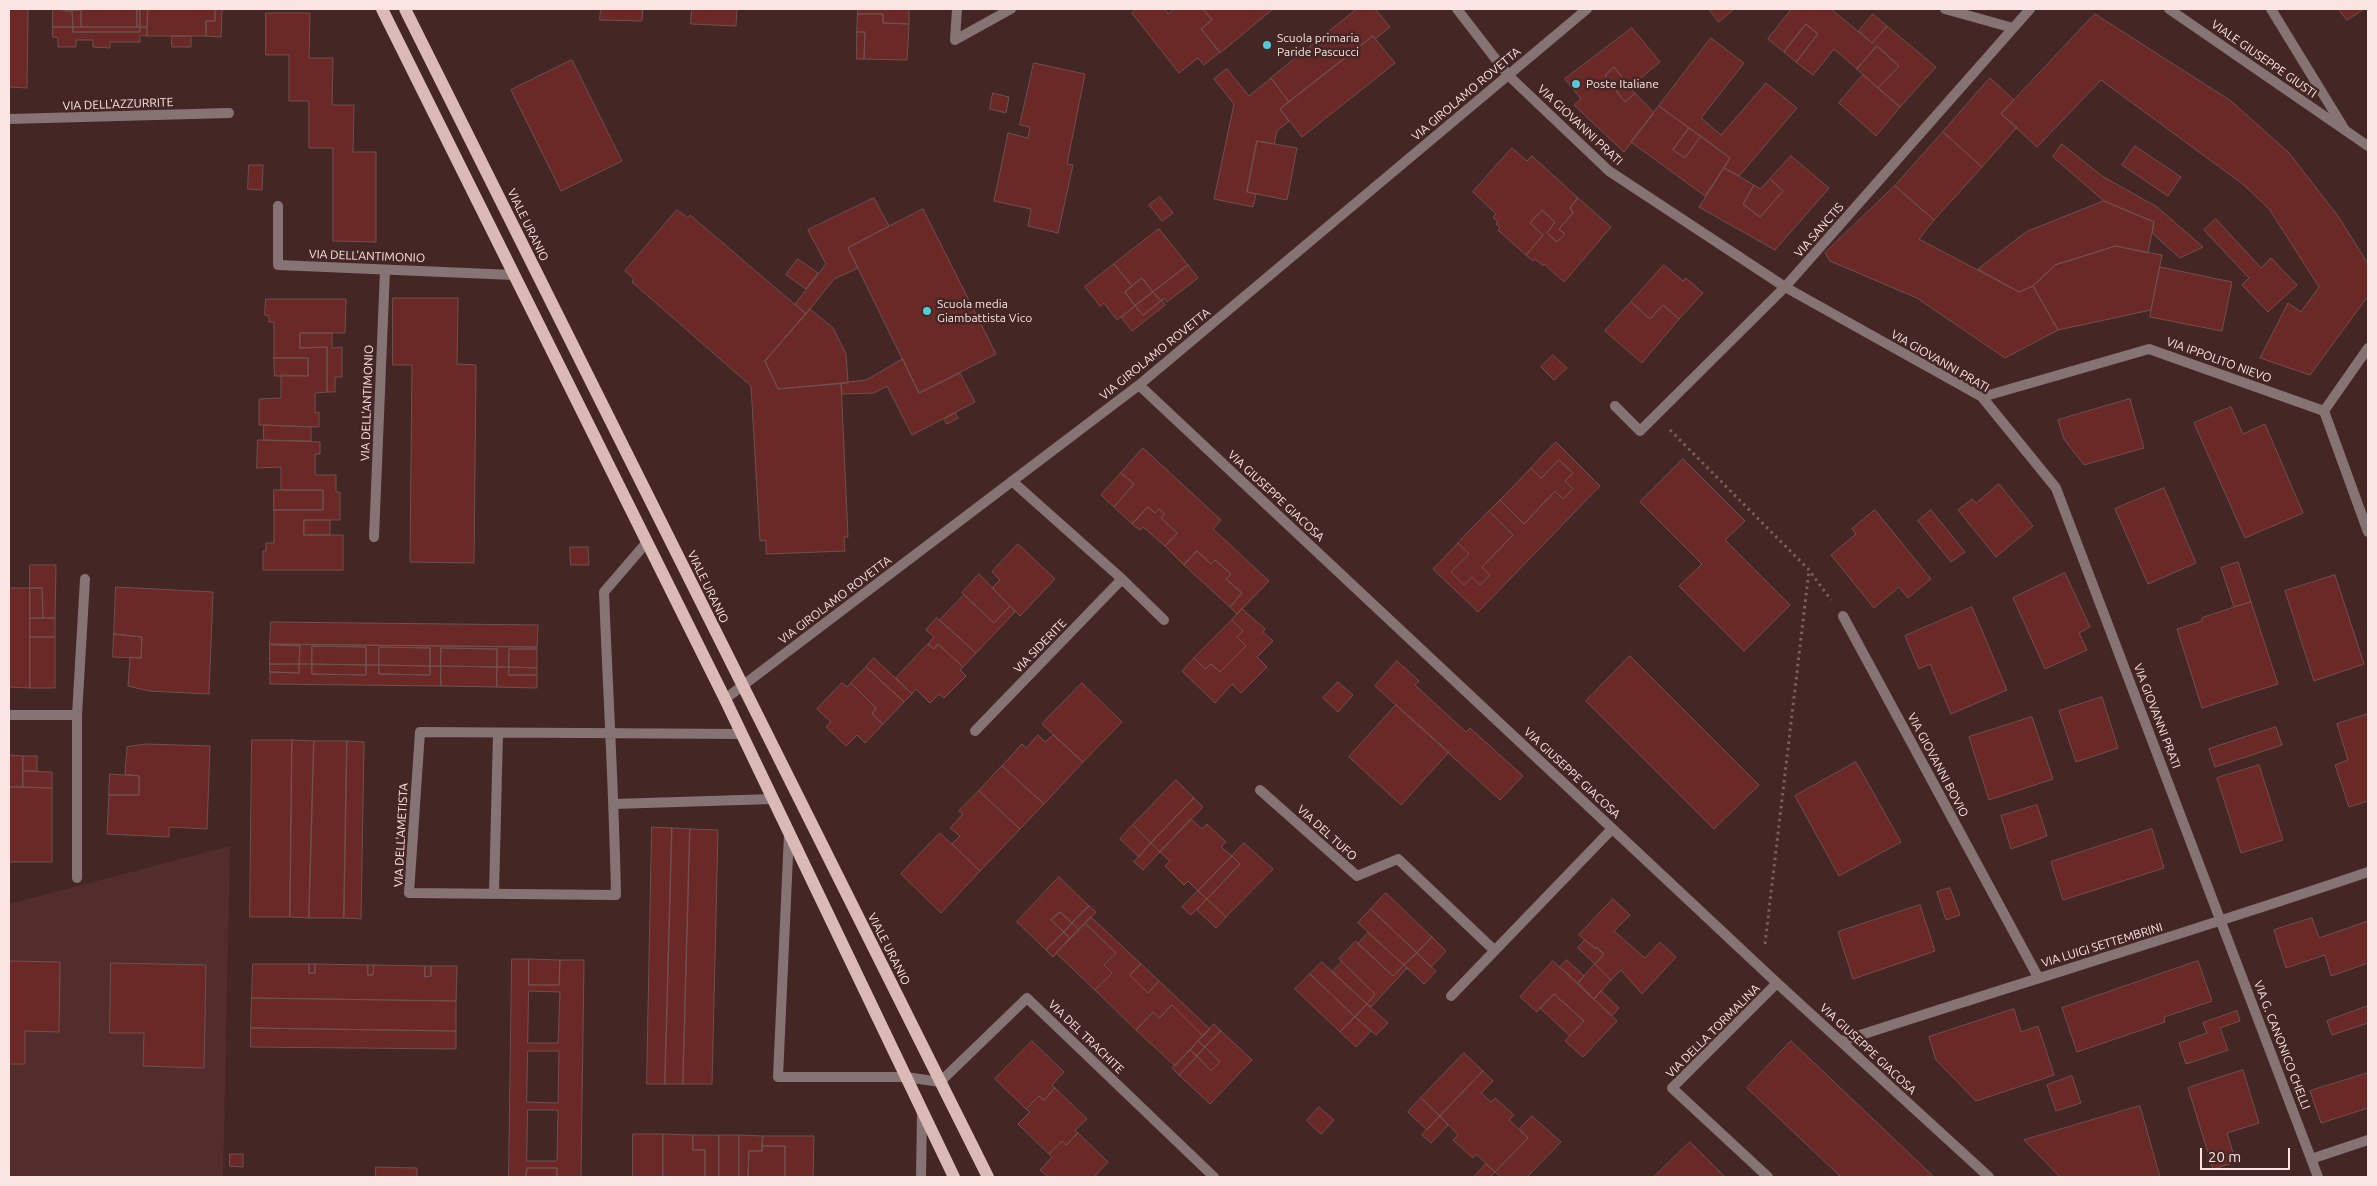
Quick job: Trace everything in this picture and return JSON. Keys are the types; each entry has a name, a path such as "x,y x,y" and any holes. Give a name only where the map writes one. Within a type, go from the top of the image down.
{"main road":[{"path":"382,9 725,699 954,1177"},
{"name":"VIALE URANIO","path":"405,9 988,1177"}],"street":[{"path":"957,9 955,40 1010,9"},
{"name":"VIA GIOVANNI PRATI","path":"1457,9 1508,75 1609,171 1785,287 1982,397 2056,488 2222,922"},
{"name":"VIA GIROLAMO ROVETTA","path":"725,699 1139,385 1587,9"},
{"path":"1944,9 1971,18 2013,28"},
{"name":"VIA SANCTIS","path":"1615,406 1640,431 1785,287 2030,9"},
{"name":"VIALE GIUSEPPE GIUSTI","path":"2169,9 2368,146"},
{"name":"VIALE GIUSEPPE GIUSTI","path":"2271,9 2345,130"},
{"name":"VIA DELL'AZZURRITE","path":"9,119 229,113"},
{"name":"VIA DELL'ANTIMONIO","path":"278,206 278,265 514,275"},
{"name":"VIA DELL'ANTIMONIO","path":"374,537 385,270"},
{"path":"2368,348 2324,411 2368,532"},
{"name":"VIA IPPOLITO NIEVO","path":"1982,397 2149,349 2324,411"},
{"name":"VIA GIUSEPPE GIACOSA","path":"1139,385 1778,983 1989,1177"},
{"path":"1012,481 1122,579 1164,620"},
{"path":"610,734 604,592 647,542"},
{"path":"77,878 77,714 85,579"},
{"name":"VIA SIDERITE","path":"975,731 1122,579"},
{"name":"VIA GIOVANNI BOVIO","path":"1843,616 2038,977"},
{"path":"9,715 77,714"},
{"name":"VIA DELL'AMETISTA","path":"610,734 616,895 408,893 420,732 742,734"},
{"path":"494,894 498,733"},
{"name":"VIA DEL TUFO","path":"1260,790 1357,876 1398,859 1494,950"},
{"path":"614,804 773,799"},
{"path":"1450,996 1612,828"},
{"path":"789,834 778,1077 906,1077 940,1082"},
{"name":"VIA LUIGI SETTEMBRINI","path":"1842,1041 2038,977 2222,922 2368,872"},
{"name":"VIA G. CANONICO CHELLI","path":"2222,922 2318,1177"},
{"name":"VIA DELLA TORMALINA","path":"1768,1177 1672,1088 1778,983"},
{"name":"VIA DEL TRACHITE","path":"940,1082 1027,998 1214,1177"},
{"path":"921,1177 922,1110"},
{"path":"2311,1159 2368,1140"}],"path":[{"path":"1655,415 1809,570 1843,616"},
{"path":"1762,968 1809,570"}],"shaded area":[{"path":"230,846 223,1177 9,1177 9,904"}],"building":[{"path":"9,9 28,9 27,88 9,87"},
{"path":"53,9 72,11 73,27 53,27"},
{"path":"66,9 137,9 137,27 81,27 81,10 66,11"},
{"path":"137,9 140,9 140,27 137,27"},
{"path":"140,9 148,9 147,27 140,27"},
{"path":"148,9 215,9 215,21 206,21 206,36 147,36"},
{"path":"215,9 222,9 221,37 206,36 206,21 215,21"},
{"path":"601,9 643,9 642,21 600,20"},
{"path":"692,9 737,9 736,26 691,24"},
{"path":"858,9 909,9 909,24 883,23 883,14 858,14"},
{"path":"1137,9 1165,9 1168,14 1174,9 1203,9 1212,20 1201,29 1220,52 1204,65 1198,58 1179,73 1132,13"},
{"path":"1203,9 1273,9 1220,53 1201,29 1212,20"},
{"path":"1357,9 1375,9 1390,27 1375,39 1373,36 1289,102 1271,78"},
{"path":"1709,9 1734,9 1719,22"},
{"path":"1792,9 1831,9 1872,43 1887,26 1936,67 1900,107 1878,88 1899,66 1877,46 1857,69 1834,49 1813,75 1796,62 1818,34 1806,24 1784,52 1768,39"},
{"path":"2339,9 2364,9 2347,20"},
{"path":"81,10 81,27 73,27 72,11"},
{"path":"266,13 310,13 309,58 333,58 332,105 354,105 353,152 376,152 376,242 333,241 333,148 309,148 309,101 289,101 289,55 266,55"},
{"path":"858,14 883,14 883,23 909,24 907,60 864,59 865,32 857,32"},
{"path":"1873,14 1887,26 1872,43 1859,31"},
{"path":"2095,14 2231,101 2289,153 2338,216 2368,264 2368,296 2310,375 2260,358 2288,303 2301,312 2319,287 2270,210 2244,185 2101,80 2037,147 2001,114"},
{"path":"1806,24 1818,34 1796,62 1784,52"},
{"path":"53,27 73,27 73,32 140,32 140,27 147,27 147,36 140,35 140,42 110,42 110,48 93,47 93,40 76,40 76,47 58,47 58,38 53,37"},
{"path":"73,27 140,27 140,32 73,32"},
{"path":"1632,28 1660,62 1630,87 1614,67 1605,76 1625,102 1635,93 1654,113 1624,152 1574,105 1581,99 1565,79"},
{"path":"857,32 865,32 864,59 857,59"},
{"path":"172,36 191,36 191,47 172,47"},
{"path":"1373,36 1395,63 1302,137 1280,109"},
{"path":"1711,38 1744,63 1701,118 1721,135 1766,83 1797,108 1739,176 1724,168 1730,158 1659,106"},
{"path":"1877,46 1899,66 1878,88 1857,69"},
{"path":"572,60 622,161 561,191 511,90"},
{"path":"1034,63 1085,74 1067,164 1073,165 1058,233 1028,226 1031,209 994,201 1008,133 1028,138 1030,127 1020,125"},
{"path":"1614,67 1635,93 1625,102 1605,76"},
{"path":"1227,69 1249,96 1271,78 1289,102 1280,109 1289,121 1277,131 1274,144 1257,141 1247,192 1256,194 1253,207 1214,199 1234,104 1214,79"},
{"path":"1863,75 1900,107 1876,136 1839,103"},
{"path":"1990,78 2014,100 2001,114 2017,127 1982,167 1943,132"},
{"path":"993,93 1009,97 1006,113 990,109"},
{"path":"1659,106 1689,128 1673,150 1685,158 1701,136 1730,158 1705,196 1631,142"},
{"path":"1689,128 1701,136 1685,158 1673,150"},
{"path":"1943,132 1982,167 1934,220 1895,186"},
{"path":"1257,141 1297,148 1287,200 1247,192"},
{"path":"2062,144 2102,176 2157,207 2203,247 2180,258 2152,233 2154,222 2104,201 2053,157"},
{"path":"2135,146 2181,177 2168,196 2122,165"},
{"path":"1512,148 1527,161 1532,156 1578,198 1570,208 1573,213 1559,229 1565,234 1557,242 1547,233 1555,222 1542,210 1530,223 1543,235 1526,255 1498,230 1500,228 1496,224 1498,222 1493,217 1496,214 1473,192"},
{"path":"1791,156 1829,188 1775,250 1699,207 1724,168 1754,185 1743,204 1760,217 1783,191 1770,179"},
{"path":"249,165 263,165 262,190 248,189"},
{"path":"1770,179 1783,191 1760,217 1743,204 1754,185 1760,189"},
{"path":"1895,186 1934,220 1919,239 2019,292 2033,286 2058,330 2005,358 1917,298 1830,261 1825,253"},
{"path":"1160,197 1173,213 1162,221 1149,205"},
{"path":"874,198 889,226 848,248 858,268 834,279 806,314 795,304 826,264 808,230"},
{"path":"1578,198 1611,227 1564,282 1544,264 1543,266 1535,259 1533,261 1526,255 1543,235 1530,223 1542,210 1555,222 1547,233 1557,242 1565,234 1559,229 1573,213 1570,208"},
{"path":"2104,201 2154,222 2148,253 2116,246 2055,265 2033,286 2019,292 1978,269 2026,232"},
{"name":"Scuola media Giambattista Vico","path":"923,209 996,354 919,393 848,248"},
{"path":"677,210 688,218 690,215 806,314 765,361 778,389 841,383 848,537 844,537 845,551 766,554 766,540 760,541 751,386 632,282 634,279 625,271"},
{"path":"2216,219 2261,268 2271,258 2297,285 2268,312 2242,285 2249,278 2204,230"},
{"path":"1159,229 1188,265 1153,292 1142,278 1132,286 1114,264"},
{"path":"2116,246 2162,255 2151,310 2058,330 2033,286 2055,265"},
{"path":"798,259 818,273 806,289 786,275"},
{"path":"1114,264 1132,286 1125,292 1135,306 1117,320 1104,303 1100,306 1085,287"},
{"path":"1188,265 1198,278 1167,302 1164,298 1161,301 1153,292"},
{"path":"1664,265 1683,281 1686,278 1703,293 1679,319 1663,305 1650,319 1631,302"},
{"path":"2160,267 2232,282 2222,331 2150,317"},
{"path":"1142,278 1153,292 1135,306 1125,292"},
{"path":"1153,292 1161,301 1143,315 1135,306"},
{"path":"393,298 458,298 457,364 476,365 474,563 410,562 412,365 393,365"},
{"path":"266,299 346,299 345,333 300,333 300,348 327,347 327,392 315,393 315,413 319,412 319,427 259,425 259,399 281,398 281,375 308,376 308,358 274,358 274,322 269,322 269,316 265,315"},
{"path":"1162,300 1165,305 1132,331 1121,317 1135,306 1143,315"},
{"path":"1631,302 1650,319 1663,305 1679,319 1642,363 1605,331"},
{"path":"810,309 833,328 846,354 848,383 778,389 765,361"},
{"path":"300,333 332,333 332,348 342,347 342,377 335,377 335,392 327,392 327,347 300,348"},
{"path":"1553,355 1567,368 1554,380 1541,367"},
{"path":"274,358 308,358 308,376 275,376"},
{"path":"903,359 919,393 960,373 975,402 912,435 887,386 874,393 842,394 841,383 866,380"},
{"path":"2130,399 2144,448 2084,465 2064,439 2058,420"},
{"path":"2231,407 2243,434 2265,424 2303,513 2245,538 2194,423"},
{"path":"955,413 958,418 947,424 944,420"},
{"path":"264,425 311,427 311,441 264,440"},
{"path":"258,440 320,442 320,454 315,454 315,475 336,475 336,492 340,492 340,520 304,520 304,535 343,535 343,570 263,570 263,551 266,551 266,543 274,543 274,510 323,510 323,490 281,490 281,467 257,468"},
{"path":"1556,442 1600,486 1478,612 1433,569 1458,543 1469,554 1451,572 1464,585 1472,577 1480,585 1490,575 1482,567 1513,535 1489,511 1500,500 1524,524 1555,491 1563,499 1573,489 1565,481 1573,473 1559,460 1541,478 1531,468"},
{"path":"1143,448 1221,520 1213,529 1269,581 1237,614 1230,607 1242,593 1226,579 1231,574 1215,560 1211,564 1197,551 1184,565 1165,546 1177,533 1161,518 1165,514 1159,509 1155,513 1148,507 1132,524 1114,507 1134,484 1121,473"},
{"path":"1683,459 1745,521 1725,540 1790,605 1744,651 1679,586 1702,564 1640,502"},
{"path":"1559,460 1573,473 1565,481 1573,489 1563,499 1555,491 1524,524 1500,500 1531,468 1541,478"},
{"path":"1121,473 1134,484 1114,507 1101,495"},
{"path":"1999,484 2033,526 1996,557 1958,510 1972,499 1976,503"},
{"path":"2164,488 2196,563 2148,584 2115,509"},
{"path":"274,490 323,490 323,510 274,510"},
{"path":"1148,507 1155,513 1159,509 1165,514 1161,518 1177,533 1165,546 1143,527 1140,530 1132,524"},
{"path":"1875,510 1931,579 1908,598 1899,587 1874,608 1831,555 1856,534 1852,529"},
{"path":"1931,510 1965,552 1951,562 1918,521"},
{"path":"1489,511 1513,535 1482,567 1490,575 1480,585 1472,577 1464,585 1451,572 1469,554 1458,543"},
{"path":"304,520 330,520 330,535 304,535"},
{"path":"1018,544 1055,579 1020,616 994,590 993,587 1000,580 992,572"},
{"path":"570,547 588,547 589,565 571,565"},
{"path":"1197,551 1211,564 1215,560 1231,574 1226,579 1242,593 1230,607 1184,565"},
{"path":"2238,562 2251,602 2234,607 2221,568"},
{"path":"30,565 56,565 55,618 43,618 42,588 30,588"},
{"path":"2065,573 2090,627 2079,633 2087,650 2045,669 2013,598"},
{"path":"979,574 1010,606 994,623 962,593"},
{"path":"2335,575 2364,664 2314,681 2285,591"},
{"path":"116,587 213,592 209,694 149,691 128,686 130,657 141,658 142,637 114,634"},
{"path":"9,588 30,588 30,688 9,687"},
{"path":"30,588 42,588 43,618 30,618"},
{"path":"964,595 994,623 1010,606 1015,612 976,653 940,620"},
{"path":"2251,602 2278,684 2202,708 2177,629 2202,621 2202,618"},
{"path":"1972,607 2007,690 1951,714 1930,664 1919,669 1905,636"},
{"path":"1242,609 1265,629 1263,632 1273,641 1257,657 1267,667 1241,693 1232,684 1215,703 1182,671 1194,658 1205,669 1211,664 1220,672 1246,646 1237,637 1243,631 1232,620"},
{"path":"30,618 55,618 55,637 30,637"},
{"path":"937,618 976,653 963,667 938,644 934,649 928,644 934,637 926,630"},
{"path":"1232,620 1243,631 1237,637 1246,646 1220,672 1211,664 1205,669 1194,658"},
{"path":"271,622 538,625 537,647 270,644"},
{"path":"114,634 142,637 141,658 113,657"},
{"path":"30,637 55,637 55,688 30,688"},
{"path":"270,644 537,647 537,649 509,649 509,667 497,667 497,649 441,648 441,666 430,666 430,648 379,647 379,665 366,665 366,647 312,646 312,664 299,664 300,646"},
{"path":"928,644 934,649 938,644 963,667 960,670 966,676 944,698 939,694 930,703 916,689 912,694 896,678"},
{"path":"270,645 300,646 299,664 270,664"},
{"path":"312,646 366,647 366,665 312,664"},
{"path":"379,647 430,648 430,666 379,665"},
{"path":"441,648 497,649 497,667 441,666"},
{"path":"509,649 537,649 537,668 509,667"},
{"path":"1630,656 1759,785 1714,829 1586,701"},
{"path":"874,658 912,694 904,702 866,667"},
{"path":"1397,661 1419,681 1415,685 1466,732 1470,728 1523,776 1500,800 1375,686"},
{"path":"270,664 299,664 299,673 270,672"},
{"path":"299,664 312,664 312,674 366,675 366,665 379,665 379,674 430,675 430,666 441,666 441,686 270,684 270,672 299,673"},
{"path":"312,664 366,665 366,675 312,674"},
{"path":"379,665 430,666 430,675 379,674"},
{"path":"441,666 497,667 497,687 441,686"},
{"path":"497,667 509,667 509,675 537,675 537,688 497,687"},
{"path":"509,667 537,668 537,675 509,675"},
{"path":"866,667 904,702 883,724 872,714 876,708 851,683"},
{"path":"1338,682 1353,695 1338,712 1323,698"},
{"path":"842,683 847,687 851,683 876,708 872,714 883,724 865,743 857,735 846,746 826,727 831,722 817,709"},
{"path":"1082,683 1122,722 1083,762 1042,724"},
{"path":"2102,697 2118,748 2076,762 2059,711"},
{"path":"1396,705 1449,752 1401,805 1349,757"},
{"path":"2368,714 2368,801 2349,807 2335,765 2348,760 2337,724"},
{"path":"2032,717 2053,779 1989,800 1969,737"},
{"path":"2276,727 2282,745 2215,767 2209,749"},
{"path":"1038,735 1045,742 1053,735 1083,762 1044,804 1002,766 1022,744 1026,748"},
{"path":"252,740 292,740 290,917 250,917"},
{"path":"292,740 314,741 309,918 290,917"},
{"path":"314,741 347,741 344,918 309,918"},
{"path":"347,741 364,742 361,919 344,918"},
{"path":"146,744 210,746 207,829 169,827 169,837 107,834 109,795 139,795 139,776 125,774 127,747"},
{"path":"9,755 23,756 23,787 9,787"},
{"path":"23,756 37,756 37,771 23,771"},
{"path":"1856,762 1901,842 1839,876 1795,796"},
{"path":"2259,765 2283,840 2241,853 2217,778"},
{"path":"1002,766 1044,804 1020,829 979,791"},
{"path":"23,771 52,772 52,788 23,787"},
{"path":"110,774 139,776 139,795 109,795"},
{"path":"1176,780 1194,798 1151,843 1133,825"},
{"path":"9,787 52,788 52,862 9,862"},
{"path":"979,791 1020,829 980,871 952,844 960,836 950,828 963,814 959,811"},
{"path":"1194,798 1203,807 1160,852 1151,843"},
{"path":"2037,805 2047,836 2011,849 2001,816"},
{"path":"1191,819 1202,829 1207,824 1226,842 1221,847 1232,856 1198,891 1188,881 1184,885 1165,866 1170,861 1160,852"},
{"path":"1133,825 1151,843 1139,857 1120,839"},
{"path":"652,827 672,828 665,1084 647,1084"},
{"path":"672,828 690,829 683,1084 665,1084"},
{"path":"690,829 718,830 712,1084 683,1084"},
{"path":"2152,829 2164,868 2063,900 2051,862"},
{"path":"940,833 980,871 941,913 901,874"},
{"path":"1151,843 1160,852 1143,870 1134,862"},
{"path":"1244,843 1273,869 1226,917 1207,899 1240,864 1232,856"},
{"path":"1232,856 1240,864 1207,899 1198,891"},
{"path":"1059,877 1089,906 1072,923 1060,912 1051,920 1064,932 1046,950 1017,922"},
{"path":"1950,888 1960,915 1946,920 1937,892"},
{"path":"1198,891 1207,899 1191,915 1182,907"},
{"path":"1386,893 1432,937 1417,953 1371,909"},
{"path":"1207,899 1226,917 1216,928 1197,910"},
{"path":"1613,899 1630,915 1614,931 1645,958 1660,942 1676,957 1642,994 1621,970 1611,980 1595,964 1604,954 1579,935"},
{"path":"1920,905 1935,951 1853,979 1838,932"},
{"path":"1089,906 1096,912 1079,930 1072,923"},
{"path":"1371,909 1417,953 1404,965 1358,923"},
{"path":"1060,912 1072,923 1064,932 1051,920"},
{"path":"1091,917 1141,964 1130,975 1148,993 1159,981 1210,1029 1203,1036 1172,1005 1159,1018 1153,1012 1136,1030 1095,990 1112,973 1104,965 1116,953 1085,923"},
{"path":"2312,918 2319,938 2368,921 2368,963 2331,976 2325,955 2286,968 2274,930"},
{"path":"1072,923 1079,930 1070,939 1064,932"},
{"path":"1085,923 1116,953 1104,965 1112,973 1095,990 1056,953"},
{"path":"1064,932 1070,939 1053,957 1046,950"},
{"path":"1368,933 1404,965 1393,976 1358,944"},
{"path":"1432,937 1446,951 1431,967 1417,953"},
{"path":"1585,940 1604,954 1595,964 1578,948"},
{"path":"1356,941 1393,976 1404,965 1407,968 1371,1007 1367,1004 1375,994 1339,959"},
{"path":"1417,953 1436,971 1424,984 1404,965"},
{"path":"512,959 529,959 529,985 559,985 560,960 584,960 581,1177 557,1177 557,1168 527,1168 526,1177 509,1177","holes":["529,991 560,992 558,1043 528,1043","528,1051 559,1051 558,1103 527,1102","528,1110 558,1110 557,1161 527,1161"]},
{"path":"529,959 560,960 559,985 529,985"},
{"path":"1567,960 1584,976 1578,983 1560,967"},
{"path":"9,961 60,962 59,1032 25,1031 25,1064 9,1064"},
{"path":"1553,961 1617,1021 1583,1057 1565,1041 1584,1021 1554,994 1537,1012 1520,997"},
{"path":"2198,961 2212,1001 2164,1017 2165,1022 2077,1052 2062,1008"},
{"path":"1322,962 1367,1004 1355,1017 1310,974"},
{"path":"1342,962 1375,994 1367,1004 1332,972"},
{"path":"111,963 206,965 204,1068 143,1066 144,1033 110,1033"},
{"path":"253,964 309,964 309,973 315,973 315,964 368,965 368,975 373,975 374,965 425,966 425,977 431,976 431,966 457,966 456,1001 252,998"},
{"path":"309,964 315,964 315,973 309,973"},
{"path":"1141,964 1159,981 1148,993 1130,975"},
{"path":"1595,964 1611,980 1594,999 1578,983"},
{"path":"368,965 374,965 373,975 368,975"},
{"path":"425,966 431,966 431,976 425,977"},
{"path":"1310,974 1355,1017 1340,1032 1295,989"},
{"path":"1601,991 1619,1008 1612,1016 1594,999"},
{"path":"1554,994 1584,1021 1570,1036 1540,1008"},
{"path":"252,998 456,1001 456,1031 251,1028"},
{"path":"1367,1004 1388,1023 1376,1035 1355,1017"},
{"path":"1172,1005 1203,1036 1175,1066 1136,1030 1153,1012 1159,1018"},
{"path":"2368,1006 2368,1023 2332,1035 2327,1021"},
{"path":"2014,1009 2021,1032 2038,1026 2054,1075 1976,1101 1936,1060 1929,1037"},
{"path":"2237,1011 2240,1021 2220,1028 2228,1050 2186,1064 2179,1043 2207,1033 2203,1023"},
{"path":"1355,1017 1371,1031 1356,1047 1340,1032"},
{"path":"1214,1024 1221,1031 1205,1047 1198,1041"},
{"path":"251,1028 456,1031 456,1049 251,1047"},
{"path":"1221,1031 1252,1060 1210,1104 1179,1075 1197,1056 1211,1071 1220,1062 1205,1047"},
{"path":"1032,1041 1064,1072 1052,1085 1055,1088 1044,1100 1039,1096 1026,1109 995,1079"},
{"path":"1198,1041 1205,1047 1197,1056 1190,1050"},
{"path":"1791,1041 1934,1177 1841,1177 1747,1088"},
{"path":"1205,1047 1220,1062 1211,1071 1197,1056"},
{"path":"1190,1050 1197,1056 1179,1075 1172,1068"},
{"path":"1464,1053 1483,1071 1440,1116 1421,1098"},
{"path":"2243,1070 2259,1123 2227,1133 2236,1162 2213,1169 2188,1088"},
{"path":"1483,1071 1493,1081 1481,1093 1491,1102 1495,1098 1514,1115 1509,1120 1528,1138 1495,1172 1476,1154 1473,1158 1453,1140 1458,1135 1440,1116"},
{"path":"2368,1073 2368,1108 2321,1123 2310,1091"},
{"path":"2072,1076 2081,1103 2056,1111 2047,1085"},
{"path":"1055,1088 1087,1119 1075,1130 1078,1133 1066,1145 1062,1141 1049,1154 1018,1124 1030,1112 1026,1109 1039,1096 1044,1100"},
{"path":"1421,1098 1440,1116 1427,1130 1408,1112"},
{"path":"2140,1106 2160,1177 2060,1177 2024,1140"},
{"path":"1319,1107 1334,1120 1321,1134 1307,1121"},
{"path":"1440,1116 1448,1125 1431,1143 1422,1135"},
{"path":"1532,1116 1561,1142 1527,1177 1501,1177 1495,1172 1528,1138 1520,1129"},
{"path":"1078,1133 1108,1162 1095,1176 1097,1177 1048,1177 1040,1170 1052,1157 1049,1154 1062,1141 1066,1145"},
{"path":"633,1134 663,1134 663,1177 633,1177"},
{"path":"663,1134 693,1135 693,1150 705,1150 705,1177 663,1177"},
{"path":"693,1135 719,1135 719,1177 705,1177 705,1150 693,1150"},
{"path":"719,1135 739,1135 739,1177 719,1177"},
{"path":"739,1135 763,1136 762,1151 749,1151 748,1177 739,1177"},
{"path":"763,1136 814,1136 813,1177 785,1177 785,1146 762,1146"},
{"path":"1690,1142 1725,1177 1654,1177"},
{"path":"762,1146 785,1146 785,1177 748,1177 749,1151 762,1151"},
{"path":"230,1154 243,1154 243,1167 230,1166"},
{"path":"1486,1164 1495,1172 1490,1177 1474,1177"},
{"path":"376,1167 417,1168 417,1177 376,1177"},
{"path":"527,1168 557,1168 557,1177 526,1177"}],"place":[{"name":"Scuola primaria Paride Pascucci","path":"1267,45"},
{"name":"Poste Italiane","path":"1576,84"},
{"name":"Scuola media Giambattista Vico","path":"927,311"}]}
